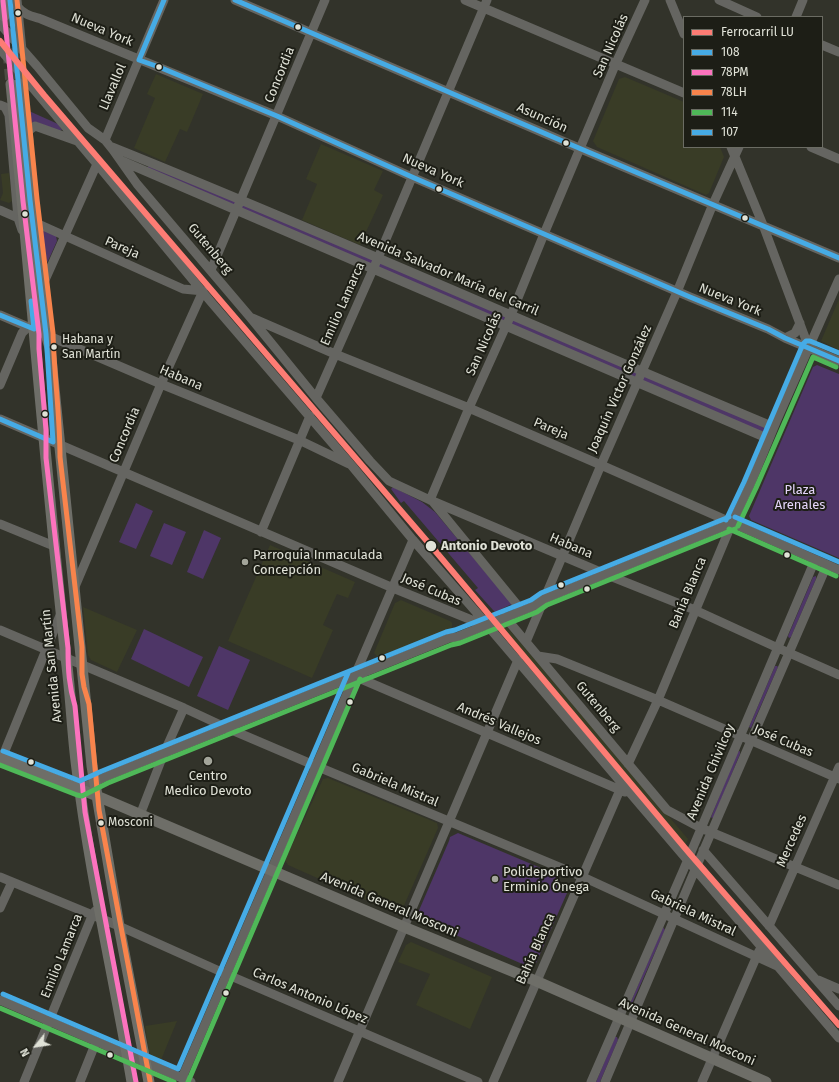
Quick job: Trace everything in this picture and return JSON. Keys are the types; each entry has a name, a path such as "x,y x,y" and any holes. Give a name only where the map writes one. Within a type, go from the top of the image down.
{"main road":[{"path":"3,0 10,10"},
{"name":"Avenida San Martín","path":"132,1082 128,1055 97,914 80,789 60,613 31,328 15,84 34,222 46,334 50,348 94,782 119,926 149,1082"},
{"name":"Avenida General Mosconi","path":"1,760 80,789 140,814 404,927 536,981 766,1082"}],"street":[{"name":"Llavallol","path":"108,143 139,60 164,0"},
{"name":"Asunción","path":"235,0 839,258"},
{"name":"Concordia","path":"211,270 325,0"},
{"path":"465,0 485,4 683,93"},
{"name":"San Nicolás","path":"430,500 511,315 616,63 645,0"},
{"path":"670,0 683,32"},
{"path":"719,0 754,16"},
{"path":"796,16 803,0"},
{"name":"Emilio Lamarca","path":"316,398 378,258 485,4"},
{"path":"10,10 22,50"},
{"name":"Gutenberg","path":"10,10 22,50 88,128 108,143 137,184 211,270 316,398 385,477 404,488"},
{"name":"Nueva York","path":"10,10 22,12 26,15 41,19 277,116 412,177 677,292 768,329 785,338 839,361"},
{"path":"823,45 839,52"},
{"path":"0,49 483,623 518,660 621,787"},
{"name":"Avenida San Martín","path":"0,105 5,107 9,116 18,218 26,243"},
{"name":"Avenida San Martín","path":"34,222 35,207 28,131 33,126 38,126 77,141"},
{"name":"Avenida Salvador María del Carril","path":"108,143 774,427"},
{"path":"731,148 763,225 809,348"},
{"name":"Joaquín Victor González","path":"526,642 601,465 677,292 713,204 739,148"},
{"path":"813,148 839,159"},
{"name":"Avenida Salvador María del Carril","path":"122,161 769,439"},
{"path":"41,289 97,164"},
{"path":"0,210 18,218"},
{"name":"Pareja","path":"34,222 183,289 203,291"},
{"name":"Bahía Blanca","path":"628,764 658,700 732,523 750,485 839,278"},
{"name":"Concordia","path":"74,590 123,472 203,291"},
{"name":"Habana","path":"0,315 161,384 299,440 352,466"},
{"name":"Pareja","path":"250,317 335,354 469,408 839,570"},
{"path":"785,338 795,333 800,323"},
{"path":"0,385 22,334 31,328"},
{"path":"261,532 310,416"},
{"name":"José Cubas","path":"0,419 393,588 483,623"},
{"name":"Habana","path":"404,488 563,556 695,610 839,675"},
{"path":"430,500 519,607"},
{"path":"483,623 533,601 544,599 732,523"},
{"path":"0,524 54,546"},
{"path":"182,1078 270,870 413,540"},
{"name":"Avenida Chivilcoy","path":"605,1082 624,1020 665,914 816,560"},
{"name":"Avenida Chivilcoy","path":"591,1082 624,1020 674,918 790,654 827,565"},
{"path":"80,789 164,753 449,638 455,632 505,617 534,606 544,599"},
{"path":"1,760 47,650 60,613"},
{"name":"Gutenberg","path":"505,617 667,810 701,828"},
{"name":"Gabriela Mistral","path":"0,630 316,766 583,876 779,967"},
{"name":"José Cubas","path":"538,656 557,659 658,700 837,778"},
{"path":"338,1082 448,821 518,660"},
{"name":"Andrés Vallejos","path":"354,676 487,733 621,787 633,796 688,860"},
{"path":"140,814 164,753 184,708"},
{"name":"Mercedes","path":"769,926 794,866 837,778 839,767"},
{"name":"Bahía Blanca","path":"493,1082 621,787"},
{"path":"701,828 839,885"},
{"path":"703,850 839,1006"},
{"path":"688,860 839,1038"},
{"name":"Carlos Antonio López","path":"0,877 97,914 119,926 226,974 478,1082"},
{"path":"0,908 12,882"},
{"name":"Emilio Lamarca","path":"24,1082 49,1021 97,914"},
{"path":"702,1082 761,946"},
{"path":"816,979 839,989"},
{"path":"0,1000 192,1082"},
{"path":"80,1082 96,1042"}],"shaded area":[{"path":"156,74 203,94 187,132 180,129 165,162 134,148 155,98 147,94"},
{"path":"625,77 683,102 683,148 720,148 724,157 709,193 706,195 597,147 593,141 619,79"},
{"path":"321,144 383,171 374,190 383,195 360,245 302,220 317,184 306,179"},
{"path":"9,173 12,201 9,203 0,200 3,193 1,174"},
{"path":"839,299 839,350 821,341"},
{"path":"270,545 355,582 348,598 337,594 323,625 333,630 312,678 228,641"},
{"path":"401,600 450,621 452,623 452,627 378,657 374,653 395,603"},
{"path":"83,607 137,630 117,672 91,660 88,655"},
{"path":"507,627 688,839 683,850 499,630"},
{"path":"328,778 437,823 438,828 402,910 396,913 288,865 285,860 323,779"},
{"path":"411,942 492,977 470,1029 416,1005 430,974 398,962 406,945"},
{"path":"177,1021 161,1060 152,1056 149,1052 145,1026"}],"green space":[{"path":"29,111 58,124 62,130 59,131 36,122 30,123"},
{"path":"150,162 774,427 769,439 146,171"},
{"path":"41,227 56,236 57,241 47,262"},
{"name":"Plaza Arenales","path":"817,365 839,374 839,558 751,520 749,516 813,367"},
{"path":"393,487 422,502 435,512 512,604 495,612 475,590 478,588 404,501 401,503 391,489"},
{"path":"136,503 153,511 136,549 119,542"},
{"path":"164,523 186,532 172,565 150,556"},
{"path":"204,530 221,538 203,579 187,572"},
{"path":"816,576 791,637 789,638 788,636 813,577"},
{"path":"144,629 203,657 189,687 131,659"},
{"path":"219,646 250,660 228,710 197,696"},
{"path":"775,666 778,667 751,728 749,727"},
{"path":"740,751 714,817 712,818 711,817 737,752"},
{"name":"Polideportivo Erminio Ónega","path":"458,833 555,874 567,893 536,963 527,966 421,920 417,915 450,837"},
{"path":"663,927 665,930 630,1008 629,1006"},
{"path":"615,1037 617,1037 618,1040 600,1082 596,1082"}],"tunnel":[{"path":"12,15 19,84"},
{"path":"8,52 11,84"}],"rail line":[{"name":"LU","path":"0,41 44,95 432,547 690,854 839,1025"}],"transit line":[{"name":"108","path":"0,419 53,442 46,334 30,200 10,0"},
{"name":"78LH","path":"17,0 37,199 53,333 60,457 82,647 82,674 89,704 99,810 150,1081"},
{"name":"108","path":"164,0 139,60 277,116 412,177 768,329 785,338 839,361"},
{"name":"108","path":"235,0 839,258"},
{"name":"78PM","path":"3,1 23,201 39,334 46,430 46,458 68,648 69,678 75,706 85,812 136,1082"},
{"name":"108","path":"0,315 34,329 31,301"},
{"name":"107","path":"726,520 744,482 803,344 806,341 810,341 839,353"},
{"name":"114","path":"738,526 813,357 836,367"},
{"name":"107","path":"3,751 80,781 446,632 455,630 531,600 541,593 729,517"},
{"name":"107","path":"735,517 839,562"},
{"name":"114","path":"729,529 836,576"},
{"name":"114","path":"0,765 82,796 108,783 537,612 547,605 735,529"},
{"name":"107","path":"3,994 178,1069 348,673"},
{"name":"114","path":"188,1082 360,679"},
{"name":"114","path":"0,1008 174,1082"}],"place":[{"name":"Habana y San Martín","path":"54,347"},
{"name":"Antonio Devoto","path":"431,546"},
{"name":"Parroquia Inmaculada Concepción","path":"245,562"},
{"name":"Centro Medico Devoto","path":"208,761"},
{"name":"Mosconi","path":"101,823"},
{"name":"Polideportivo Erminio Ónega","path":"495,879"}]}
